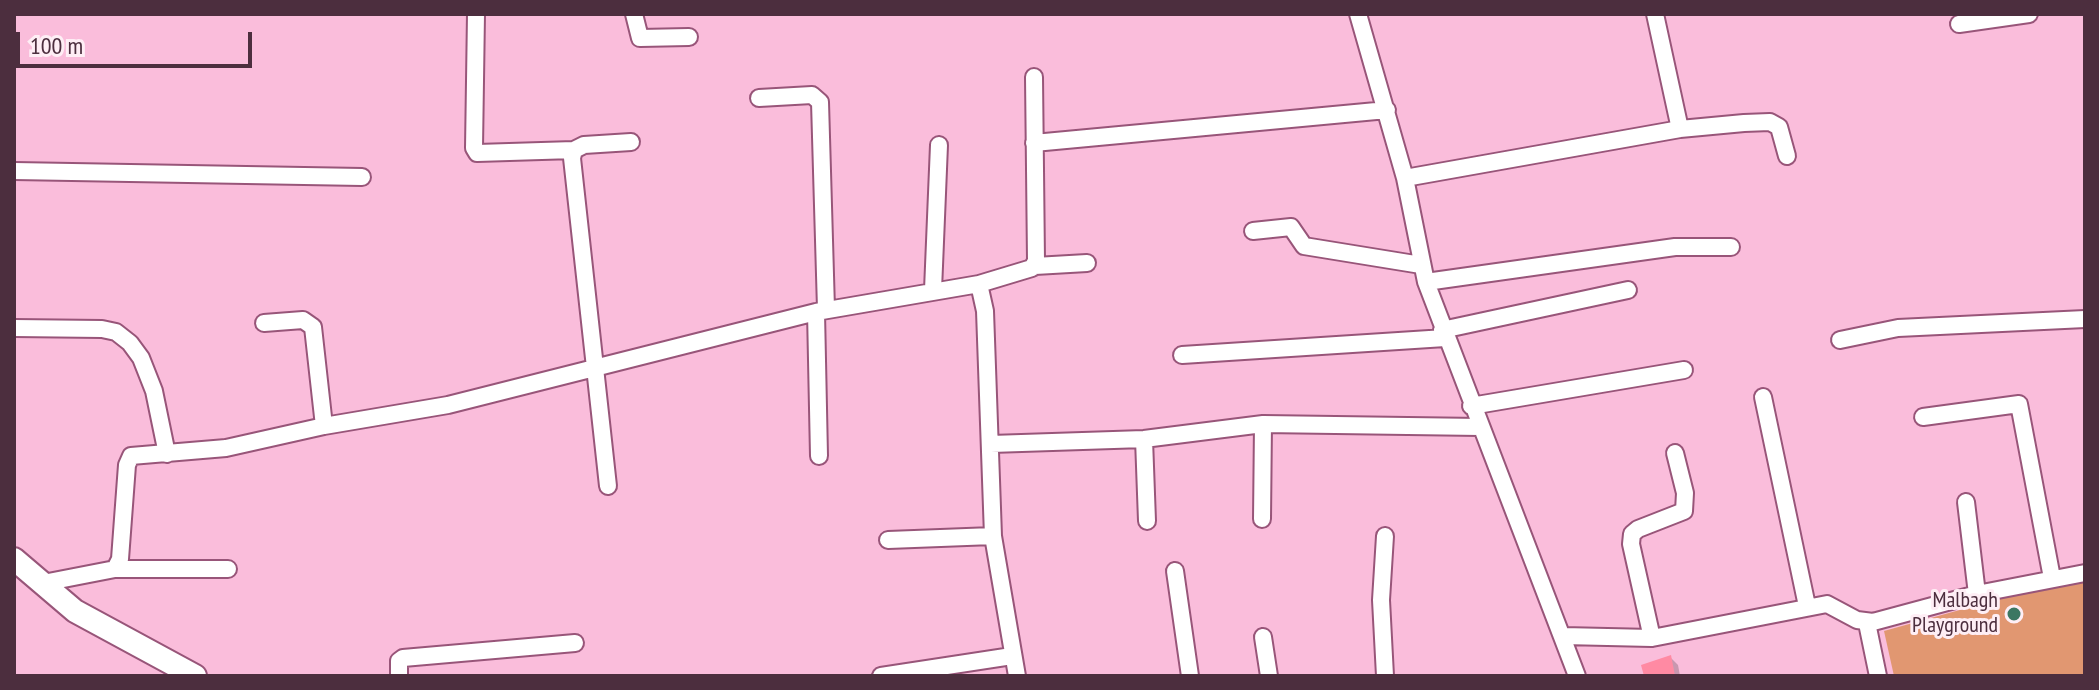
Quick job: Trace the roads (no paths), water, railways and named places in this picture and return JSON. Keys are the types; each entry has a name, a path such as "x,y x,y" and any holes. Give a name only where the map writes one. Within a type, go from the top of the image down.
{"street":[{"path":"476,14 477,153 574,150 584,145 631,142"},
{"path":"634,14 640,38 689,37"},
{"path":"1358,14 1405,178 1423,274 1577,676"},
{"path":"1655,14 1680,129"},
{"path":"1959,24 2029,14"},
{"path":"1034,77 1035,266"},
{"path":"759,98 812,95 820,102 819,456"},
{"path":"1034,143 1387,110"},
{"path":"1405,178 1680,129 1770,122 1779,127 1787,156"},
{"path":"933,290 939,145"},
{"path":"574,150 572,169 608,486"},
{"path":"14,171 362,177"},
{"path":"1253,231 1291,227 1309,248 1423,274 1675,247 1731,247"},
{"path":"115,569 120,559 127,465 131,456 226,448 324,426 448,405 821,311 979,284 1035,266 1087,263"},
{"path":"979,284 985,311 993,536 1017,676"},
{"path":"1182,355 1444,334 1628,290"},
{"path":"1840,340 1898,328 1940,324 2085,319"},
{"path":"264,323 303,320 313,327 324,426"},
{"path":"14,328 102,329 130,343 141,358 154,391 167,454"},
{"path":"1471,406 1684,370"},
{"path":"1763,397 1807,606"},
{"path":"1923,417 2019,404 2052,578"},
{"path":"991,444 1144,439 1263,424 1480,427"},
{"path":"1262,519 1263,424"},
{"path":"1144,439 1147,521"},
{"path":"1652,638 1633,563 1632,534 1684,511 1686,504 1675,453"},
{"path":"1966,502 1977,594"},
{"path":"888,540 993,536"},
{"path":"1385,536 1381,611 1385,676"},
{"path":"14,559 75,611 195,676"},
{"path":"43,583 115,569 228,569"},
{"path":"1175,571 1190,676"},
{"path":"1563,636 1652,638 1827,604 1867,623 1977,594 2085,573"},
{"path":"1867,623 1878,676"},
{"path":"1263,637 1269,676"},
{"path":"399,676 397,667 403,658 575,643"},
{"path":"881,676 1012,656"}],"place":[{"name":"Malbagh Playground","path":"2014,614"}]}
